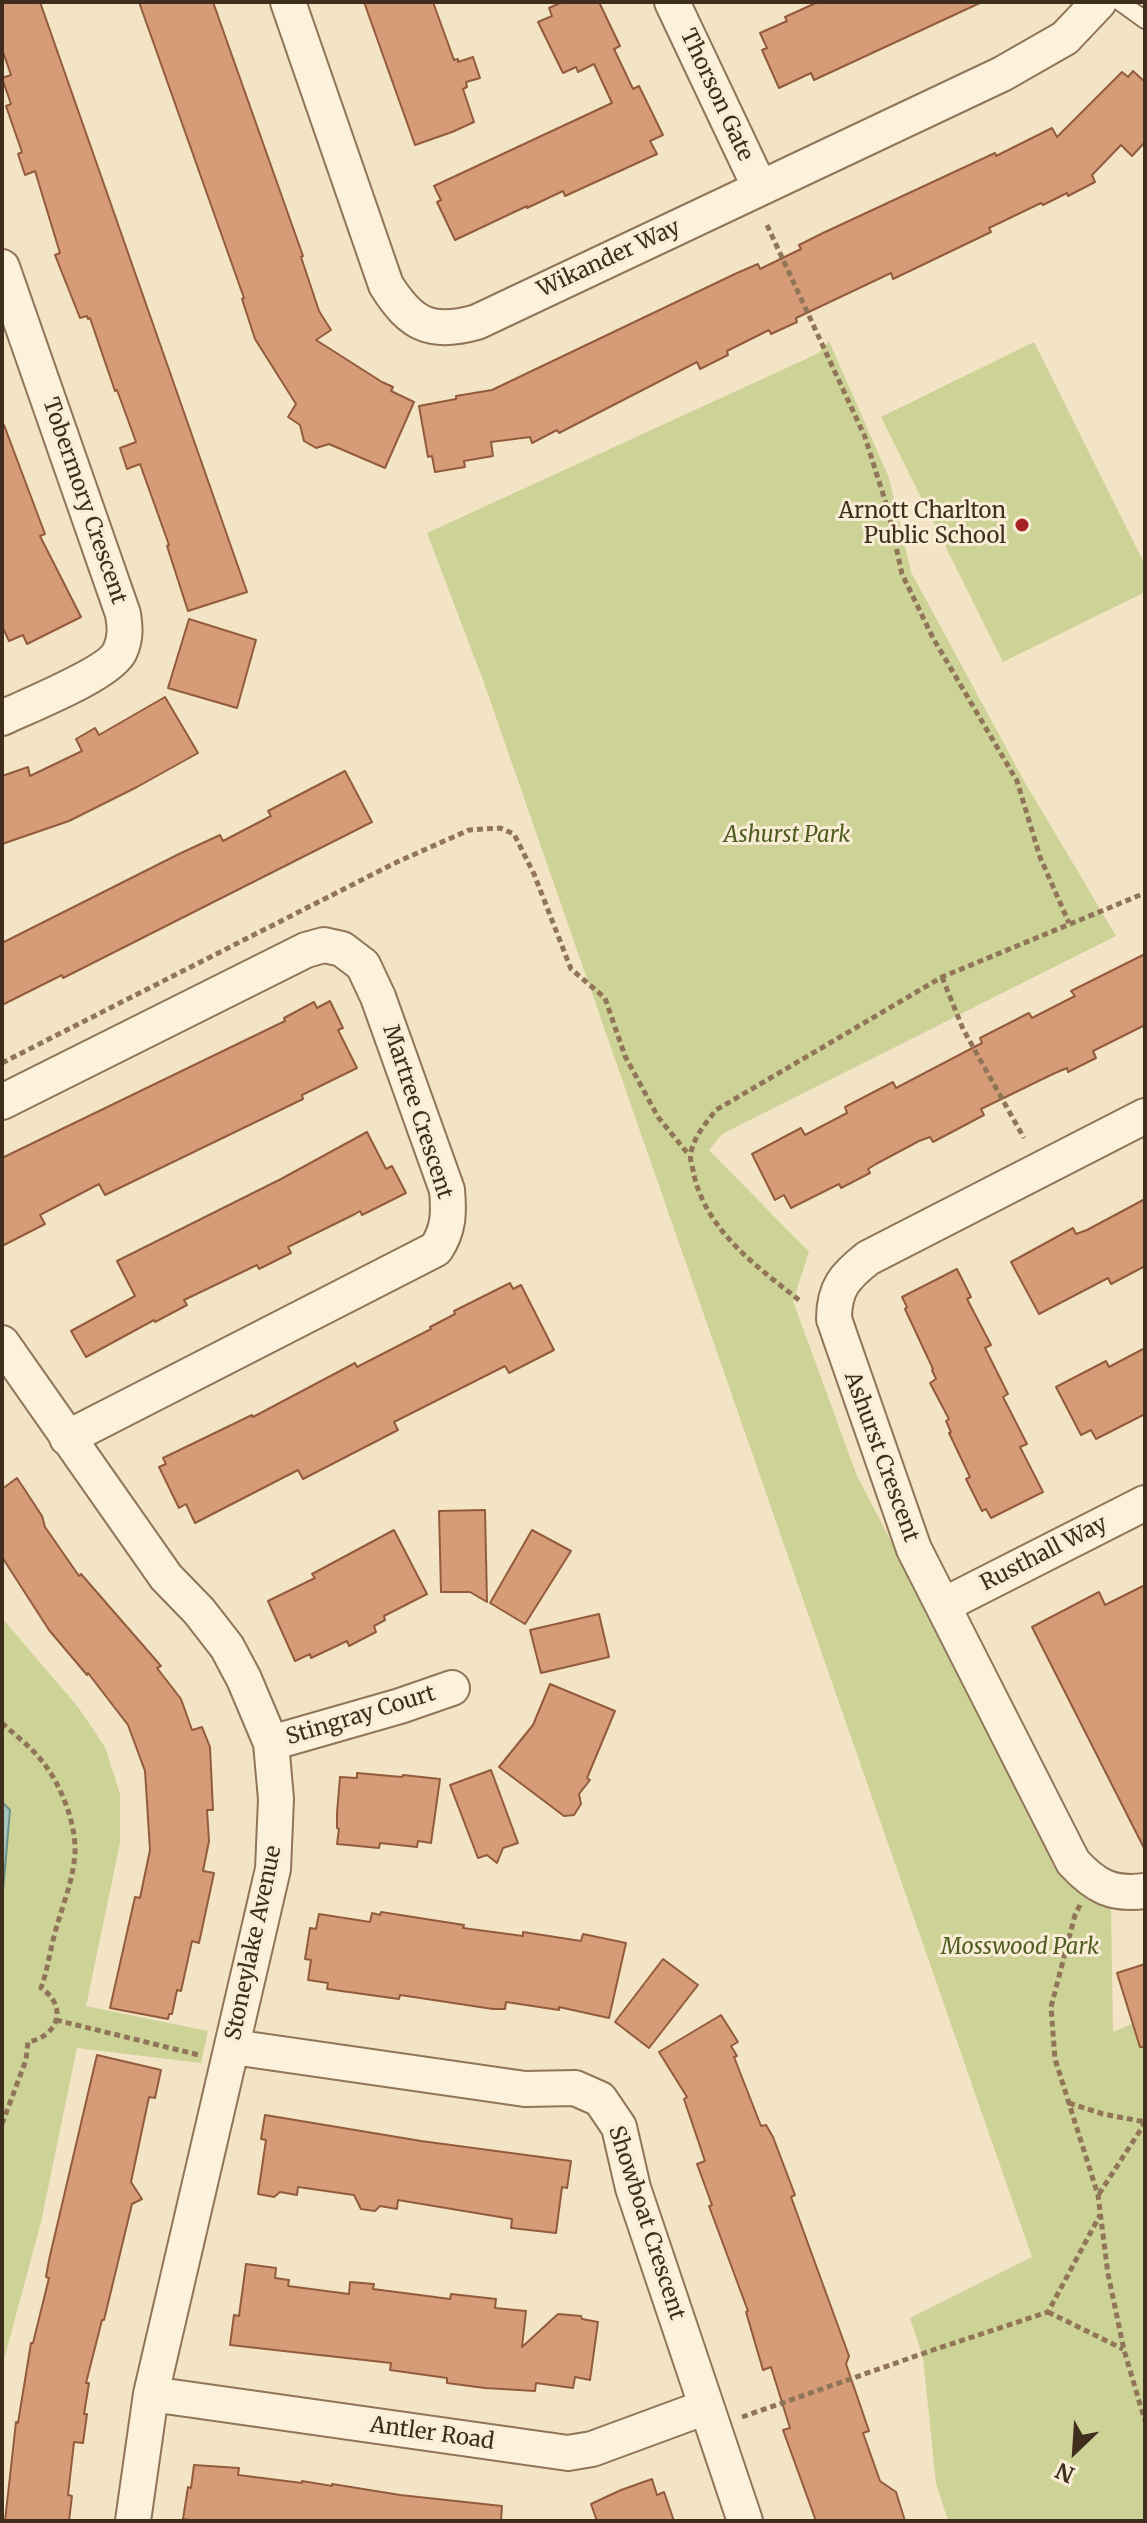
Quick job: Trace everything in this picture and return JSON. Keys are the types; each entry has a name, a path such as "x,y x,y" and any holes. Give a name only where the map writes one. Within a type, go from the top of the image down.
{"street":[{"name":"Wikander Way","path":"288,2 386,285 400,308 419,322 457,328 477,322 1002,74 1065,38 1099,2"},
{"name":"Thorson Gate","path":"672,2 760,188"},
{"name":"Tobermory Crescent","path":"2,267 123,614 125,632 120,653 105,669 2,718"},
{"name":"Martree Crescent","path":"2,1102 306,950 324,945 342,949 363,965 378,997 447,1190 450,1214 446,1234 436,1249 67,1438"},
{"name":"Ashurst Crescent","path":"1145,1116 868,1258 852,1270 834,1301 839,1339 914,1549 1073,1862 1088,1879 1105,1888 1126,1893 1145,1891"},
{"name":"Stoneylake Avenue","path":"2,1343 166,1577 199,1611 227,1647 271,1743 276,1799 273,1869 218,2051 151,2394 133,2521"},
{"name":"Rusthall Way","path":"944,1605 1145,1503"},
{"name":"Stingray Court","path":"271,1743 452,1688"},
{"name":"Showboat Crescent","path":"218,2051 525,2089 575,2088 600,2099 619,2127 633,2188 721,2413 745,2521"},
{"name":"Antler Road","path":"151,2394 568,2453 721,2413"}],"lane":[{"path":"1120,2 1145,20"}],"path":[{"path":"767,225 865,437 888,510 902,574 933,638 1017,781 1040,857 1069,923"},
{"path":"799,1300 750,1261 712,1219 697,1188 689,1155 699,1131 716,1110 942,977 1145,893"},
{"path":"942,977 963,1029 1024,1138"},
{"path":"2,1723 42,1761 60,1792 71,1821 75,1850 48,1970 41,1988 54,2001 56,2020 53,2029 46,2035 28,2042 26,2060 2,2124"},
{"path":"1083,1901 1075,1915 1051,2007 1055,2059 1098,2195 1108,2274 1124,2350 1145,2421"},
{"path":"56,2020 218,2051"},
{"path":"1068,2103 1145,2123 1098,2195"},
{"path":"721,2413 1048,2312 1101,2214"},
{"path":"1048,2312 1124,2350"}],"green space":[{"name":"Ashurst Park","path":"829,341 889,478 911,572 1023,779 1116,936 722,1134 709,1150 809,1252 793,1301 857,1476 1059,1862 1111,1907 1113,2032 1145,2018 1145,2521 948,2521 936,2483 923,2357 910,2318 1032,2257 483,680 427,533 819,353"},
{"path":"1034,342 1145,565 1145,592 1003,662 881,417"},
{"path":"2,1618 78,1707 105,1747 120,1794 120,1843 86,2006 208,2031 201,2063 77,2048 41,2222 2,2367"}],"water":[{"path":"2,1802 10,1810 2,1903"}],"building":[{"path":"2,2 40,2 247,592 188,611 169,545 140,464 127,469 120,448 136,442 90,318 80,318 55,255 60,253 35,171 25,175 18,154 22,152 6,106 11,104 2,78 11,75 2,49"},
{"path":"139,2 213,2 303,256 319,311 331,330 316,340 393,387 391,391 414,402 385,468 329,444 316,448 304,441 300,425 288,417 296,404 255,339 244,298"},
{"path":"364,2 433,2 454,60 458,59 458,62 473,57 480,78 466,82 467,87 463,89 474,122 415,145"},
{"path":"562,2 599,2 620,46 614,49 633,89 639,86 663,135 650,141 657,154 565,196 563,191 527,206 455,240 437,202 441,200 434,186 612,103 594,64 578,72 576,67 563,73 538,22 552,16 549,8"},
{"path":"818,2 982,2 814,80 811,73 779,88 762,50 767,48 760,33"},
{"path":"1133,71 1145,82 1145,142 1132,156 1121,145 1092,175 1095,182 1068,196 1067,193 1043,205 1041,203 989,228 991,232 893,279 891,273 796,318 797,322 771,334 769,330 700,369 697,362 559,433 557,430 532,443 530,437 491,442 493,456 464,461 465,467 435,472 432,456 428,457 419,406 492,390 737,273 758,264 760,269 801,249 799,245 823,233 995,153 996,156 1052,128 1057,137 1122,72 1128,77"},
{"path":"4,425 45,534 40,536 81,617 27,644 23,635 9,641 2,626"},
{"path":"189,619 256,640 237,708 168,688"},
{"path":"165,697 198,753 69,821 2,844 2,776 28,767 30,776 82,751 76,739 95,728 99,735"},
{"path":"345,771 372,822 63,978 62,975 2,1005 2,943 220,835 223,841 271,816 268,811"},
{"path":"1145,954 1145,1025 1093,1051 1096,1058 1068,1072 1067,1068 1055,1073 981,1109 984,1115 933,1142 930,1137 919,1141 876,1164 868,1169 870,1173 841,1188 839,1184 791,1208 784,1195 775,1200 752,1154 801,1128 805,1135 847,1113 845,1107 893,1082 896,1088 982,1043 980,1038 1029,1013 1032,1018 1075,996 1071,991"},
{"path":"330,1001 343,1028 338,1030 357,1068 302,1095 303,1099 105,1195 99,1184 40,1215 45,1224 2,1246 2,1158 285,1021 284,1018 314,1002 317,1008"},
{"path":"367,1132 386,1169 392,1166 406,1193 362,1215 360,1211 288,1247 291,1253 259,1269 257,1265 184,1300 187,1305 86,1357 71,1331 135,1296 117,1261"},
{"path":"1145,1199 1145,1266 1111,1284 1108,1278 1039,1314 1011,1262 1073,1228 1076,1234 1087,1230"},
{"path":"957,1269 971,1297 967,1299 991,1345 985,1348 1008,1394 1003,1397 1027,1444 1020,1447 1043,1492 991,1518 986,1509 982,1511 966,1479 970,1477 949,1433 946,1421 949,1419 930,1383 936,1379 933,1369 902,1297"},
{"path":"510,1283 513,1289 521,1285 554,1350 509,1373 505,1366 394,1422 398,1430 303,1479 298,1470 195,1523 186,1504 179,1508 159,1467 166,1464 163,1458 253,1417 355,1363 357,1367 431,1329 455,1314 454,1311"},
{"path":"1145,1348 1145,1414 1096,1439 1091,1430 1081,1435 1056,1387 1106,1361 1109,1367"},
{"path":"17,1478 42,1516 45,1527 79,1576 81,1574 161,1666 157,1668 181,1699 192,1730 202,1727 210,1747 213,1810 207,1810 209,1841 203,1871 214,1873 199,1943 192,1941 181,1991 177,1990 168,2019 110,2008 135,1897 140,1898 150,1850 145,1771 128,1725 88,1673 49,1630 2,1557 2,1489"},
{"path":"485,1510 487,1602 470,1592 441,1592 439,1511"},
{"path":"394,1530 427,1594 384,1616 385,1620 374,1626 376,1632 349,1646 347,1641 311,1658 310,1654 295,1661 268,1601 315,1578 312,1574"},
{"path":"532,1530 571,1551 525,1624 490,1603"},
{"path":"1145,1585 1145,1850 1032,1627 1099,1592 1105,1605"},
{"path":"599,1614 609,1657 541,1673 530,1630"},
{"path":"550,1684 615,1711 587,1778 590,1780 579,1794 581,1804 574,1815 564,1816 499,1767 533,1725"},
{"path":"491,1770 518,1843 503,1848 497,1863 487,1855 478,1858 450,1785"},
{"path":"357,1773 440,1779 431,1843 418,1841 417,1847 380,1843 379,1848 337,1844 340,1777 357,1778"},
{"path":"381,1912 523,1936 523,1932 581,1941 583,1934 626,1943 609,2018 559,2007 559,2010 506,2002 505,2009 493,2009 400,1995 399,1999 327,1989 328,1983 308,1980 311,1960 305,1959 310,1928 316,1929 319,1914 370,1922 372,1913 380,1915"},
{"path":"663,1959 698,1985 649,2048 615,2022"},
{"path":"1145,1964 1145,2047 1140,2047 1117,1973"},
{"path":"721,2015 738,2042 731,2046 737,2056 734,2057 761,2126 766,2125 773,2137 795,2195 791,2197 849,2356 846,2364 869,2431 863,2433 880,2481 896,2492 905,2521 816,2521 783,2430 790,2428 771,2367 763,2370 748,2311 709,2206 712,2205 697,2164 705,2161 684,2099 687,2097 659,2052"},
{"path":"97,2055 161,2070 155,2098 149,2097 131,2182 142,2199 132,2204 86,2383 89,2383 84,2414 87,2414 83,2443 74,2442 68,2495 72,2496 69,2521 5,2521 16,2422 31,2343 49,2278 46,2277 49,2260"},
{"path":"265,2115 421,2141 571,2161 567,2188 562,2187 556,2233 511,2228 512,2219 398,2200 397,2209 380,2206 375,2211 361,2209 354,2195 298,2187 297,2195 280,2192 274,2197 258,2194 266,2140 261,2139"},
{"path":"246,2264 276,2268 275,2278 289,2280 288,2286 349,2294 350,2282 374,2284 373,2289 450,2299 451,2294 496,2299 495,2308 526,2311 522,2347 558,2314 581,2316 582,2319 598,2322 590,2380 575,2377 573,2388 536,2383 535,2391 485,2388 447,2383 447,2378 390,2370 391,2363 230,2345 234,2315 239,2316"},
{"path":"194,2465 239,2468 238,2475 502,2506 501,2521 183,2519"},
{"path":"652,2479 657,2495 664,2492 674,2521 597,2521 591,2504"}],"place":[{"name":"Arnott Charlton Public School","path":"1022,525"}],"park label":[{"name":"Mosswood Park","path":"1020,1948"}]}
